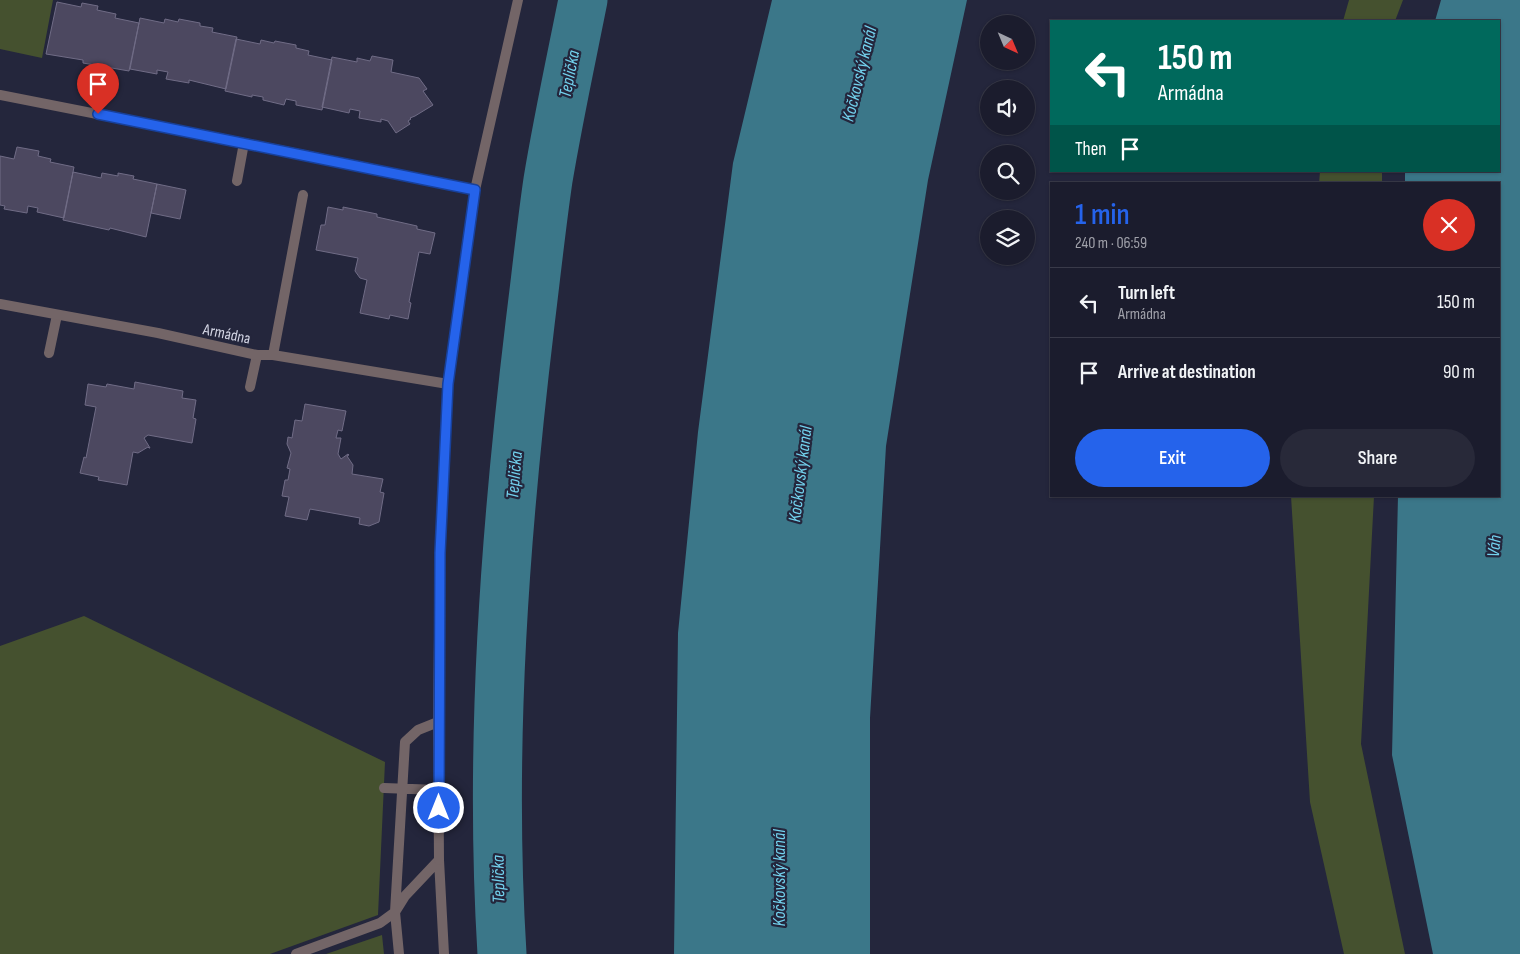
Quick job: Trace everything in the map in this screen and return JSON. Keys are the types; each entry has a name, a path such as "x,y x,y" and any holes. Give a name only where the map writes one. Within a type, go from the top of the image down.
{"street":[{"path":"444,954 439,860 438,722 440,553 448,384 475,190 518,0"},
{"path":"0,95 475,190"},
{"path":"237,181 244,143"},
{"path":"273,355 303,195"},
{"name":"Armádna","path":"0,304 158,333 257,355 273,355 448,384"},
{"path":"49,353 57,315"},
{"path":"250,387 257,355"},
{"path":"399,954 395,912 405,742 418,730 438,722"},
{"path":"384,788 439,790"},
{"path":"296,954 380,923 395,912 405,896 439,860"}],"green space":[{"path":"0,0 53,0 42,58 0,49"},
{"path":"1349,0 1403,0 1395,20 1343,20"},
{"path":"1320,172 1382,172 1382,182 1319,182"},
{"path":"1291,497 1374,497 1361,744 1405,954 1344,954 1310,802"},
{"path":"84,616 385,762 378,915 270,954 0,954 0,646"},
{"path":"382,935 384,954 326,954"}],"water":[{"name":"Kočkovský kanál","path":"772,0 967,0 928,180 886,446 870,718 870,954 674,954 678,633 698,432 733,163"},
{"name":"Váh","path":"1441,0 1520,0 1520,954 1433,954 1392,755 1398,497 1500,497 1500,182 1405,182 1405,172 1500,172 1500,20 1435,20"}],"building":[{"path":"57,2 81,7 82,3 98,6 97,10 116,14 115,18 139,23 129,71 83,63 83,60 46,54"},
{"path":"140,18 164,23 165,19 178,22 179,19 200,23 200,26 213,28 212,32 237,37 226,89 189,80 189,83 166,79 168,72 157,70 157,74 130,69"},
{"path":"236,39 260,44 261,40 296,45 296,48 309,51 308,55 332,60 322,110 296,105 296,101 286,99 284,105 263,100 263,97 252,95 252,97 225,91"},
{"path":"372,56 393,60 391,72 419,78 427,89 423,91 433,105 410,118 408,121 410,124 396,133 388,121 381,119 381,122 359,118 360,111 350,109 349,113 322,107 332,57 357,62 357,58 370,61"},
{"path":"17,147 39,151 38,156 51,159 50,162 74,167 64,218 37,212 38,208 28,206 27,213 4,209 5,206 0,205 0,156 14,159"},
{"path":"73,172 101,178 102,173 118,176 118,173 134,176 133,179 157,184 146,237 110,228 109,230 63,220"},
{"path":"157,184 186,190 180,219 151,213"},
{"path":"328,207 343,210 343,207 377,214 377,217 417,226 417,229 435,233 430,254 419,252 409,302 411,303 408,319 390,315 389,319 360,313 367,280 360,278 355,271 358,258 316,250 321,225 325,225"},
{"path":"135,382 183,391 182,398 196,400 193,418 196,419 192,443 148,435 144,438 150,448 148,447 138,453 133,452 127,485 98,480 99,477 80,473 84,457 86,458 96,407 85,405 88,384 106,387 107,384 134,389"},
{"path":"305,404 346,411 342,431 338,430 336,438 341,438 338,454 341,459 348,454 349,455 347,456 353,465 352,474 383,479 380,492 384,493 379,522 369,526 359,524 360,518 310,509 307,520 285,516 289,497 282,496 285,480 288,480 290,469 287,468 291,453 287,444 288,437 292,438 295,420 302,421"}],"waterway":[{"name":"Teplička","path":"502,954 497,796 502,638 513,481 548,180 583,0"}],"route":[{"path":"98,114 475,190 448,384 440,553 439,808"}]}
